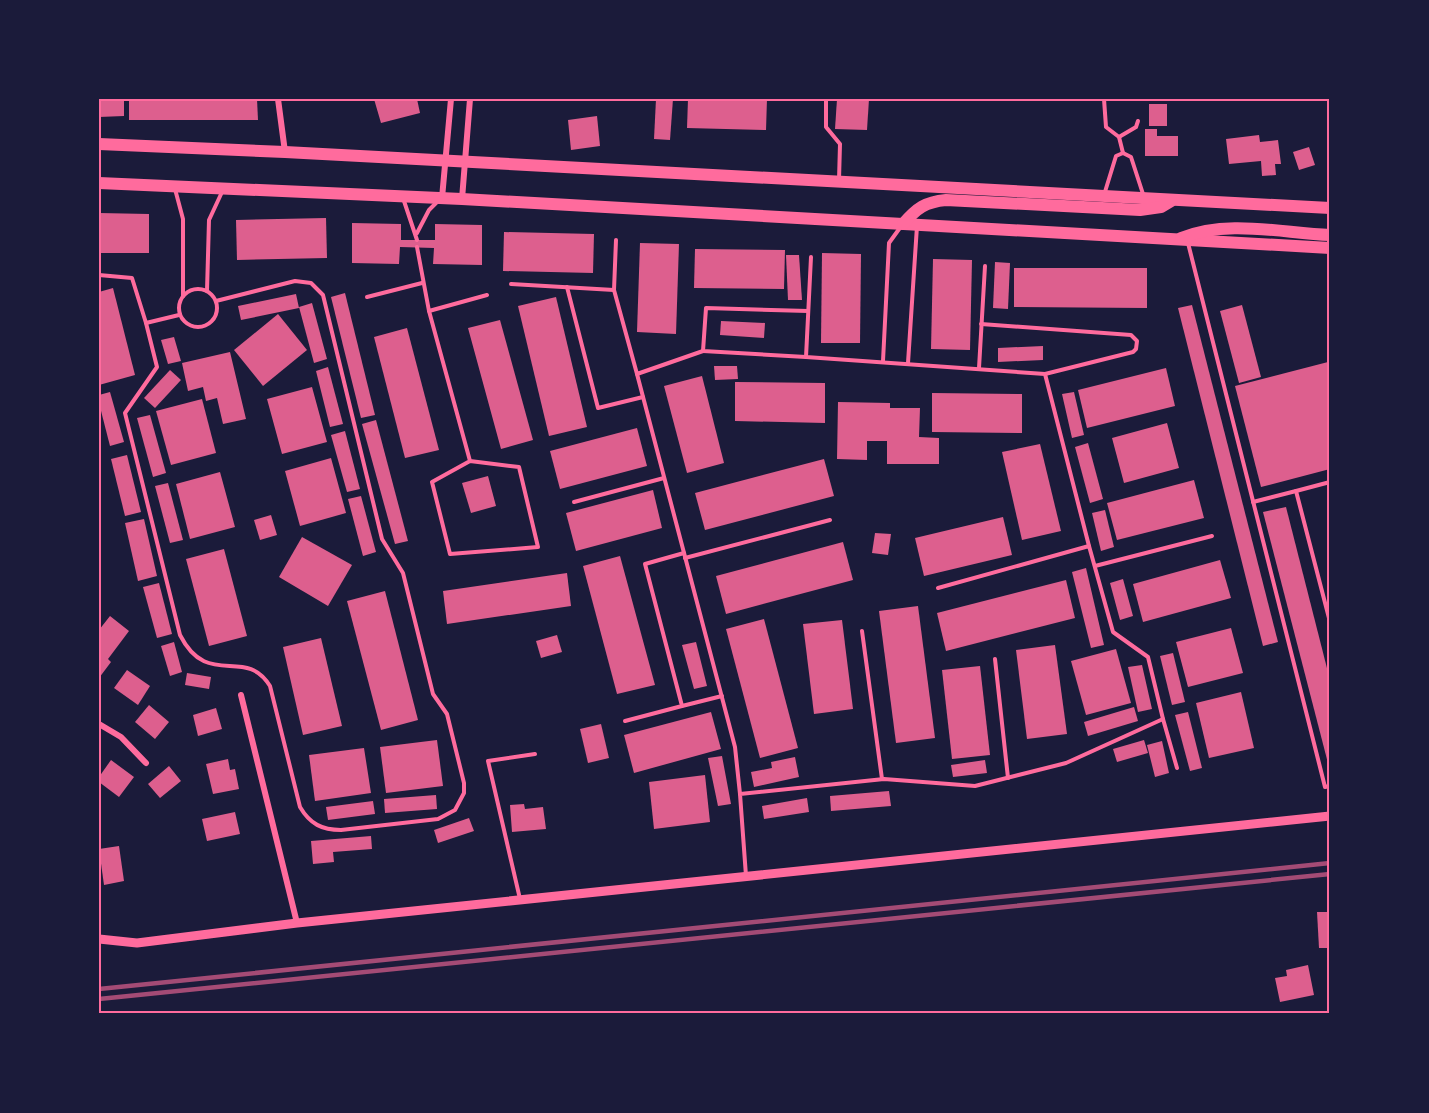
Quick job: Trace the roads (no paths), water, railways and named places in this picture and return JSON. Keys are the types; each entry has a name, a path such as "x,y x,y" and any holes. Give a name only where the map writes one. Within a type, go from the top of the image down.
{"main road":[{"path":"99,144 1330,208"},
{"path":"99,183 462,199 1330,248"},
{"path":"903,224 917,208 931,201 1140,210 1161,207 1175,200"},
{"path":"1182,240 1202,229 1223,228 1330,235"}],"street":[{"path":"278,99 285,152"},
{"path":"442,198 451,99"},
{"path":"462,199 470,99"},
{"path":"241,695 297,923"},
{"path":"99,724 122,737 146,763"},
{"path":"99,939 137,943 297,923 1330,816"}],"lane":[{"path":"826,99 826,127 840,144 838,181"},
{"path":"1104,99 1106,127 1119,137 1123,153 1131,157 1144,198"},
{"path":"1119,137 1136,127 1138,121"},
{"path":"1104,196 1116,156 1123,153"},
{"path":"174,185 183,219 183,296"},
{"path":"207,291 209,220 224,187"},
{"path":"402,196 417,234 417,240"},
{"path":"417,234 429,210 442,198"},
{"path":"884,361 889,243 903,224"},
{"path":"908,363 917,224"},
{"path":"616,240 614,290 735,747 746,876"},
{"path":"1182,240 1253,502 1325,788 1330,786"},
{"path":"417,247 422,283 470,461"},
{"path":"806,357 811,257"},
{"path":"979,368 985,266"},
{"path":"99,276 132,278 157,367 125,413 180,635 187,648 196,658 208,664 247,666 265,677 270,686 300,807 307,818 317,826 341,830 448,816 461,802 465,783 447,714 433,694 403,573 382,539 323,295 311,283 295,281 216,301"},
{"path":"367,297 422,283"},
{"path":"511,284 614,290"},
{"path":"567,287 598,408 643,397"},
{"path":"194,289 207,291 216,301 216,315 208,325 195,327 188,325 179,315 179,302 183,296 194,289"},
{"path":"429,311 487,295"},
{"path":"703,351 706,308 808,312"},
{"path":"146,323 179,315"},
{"path":"637,374 703,351 884,361 1046,374 1133,352 1136,349 1137,341 1131,335 981,324"},
{"path":"1046,374 1113,632 1148,657 1178,768"},
{"path":"470,461 519,467 538,547 450,554 432,482 470,461"},
{"path":"574,502 664,478"},
{"path":"1253,502 1330,482"},
{"path":"1296,491 1330,622"},
{"path":"682,706 645,564 830,520"},
{"path":"1095,566 1212,536"},
{"path":"938,588 1089,546"},
{"path":"862,631 882,779"},
{"path":"995,659 1008,778"},
{"path":"625,721 722,696"},
{"path":"740,794 882,779 975,786 1066,763 1163,719"},
{"path":"520,900 488,761 535,754"}],"railway":[{"path":"99,989 1330,863"},
{"path":"99,999 1330,874"}]}
